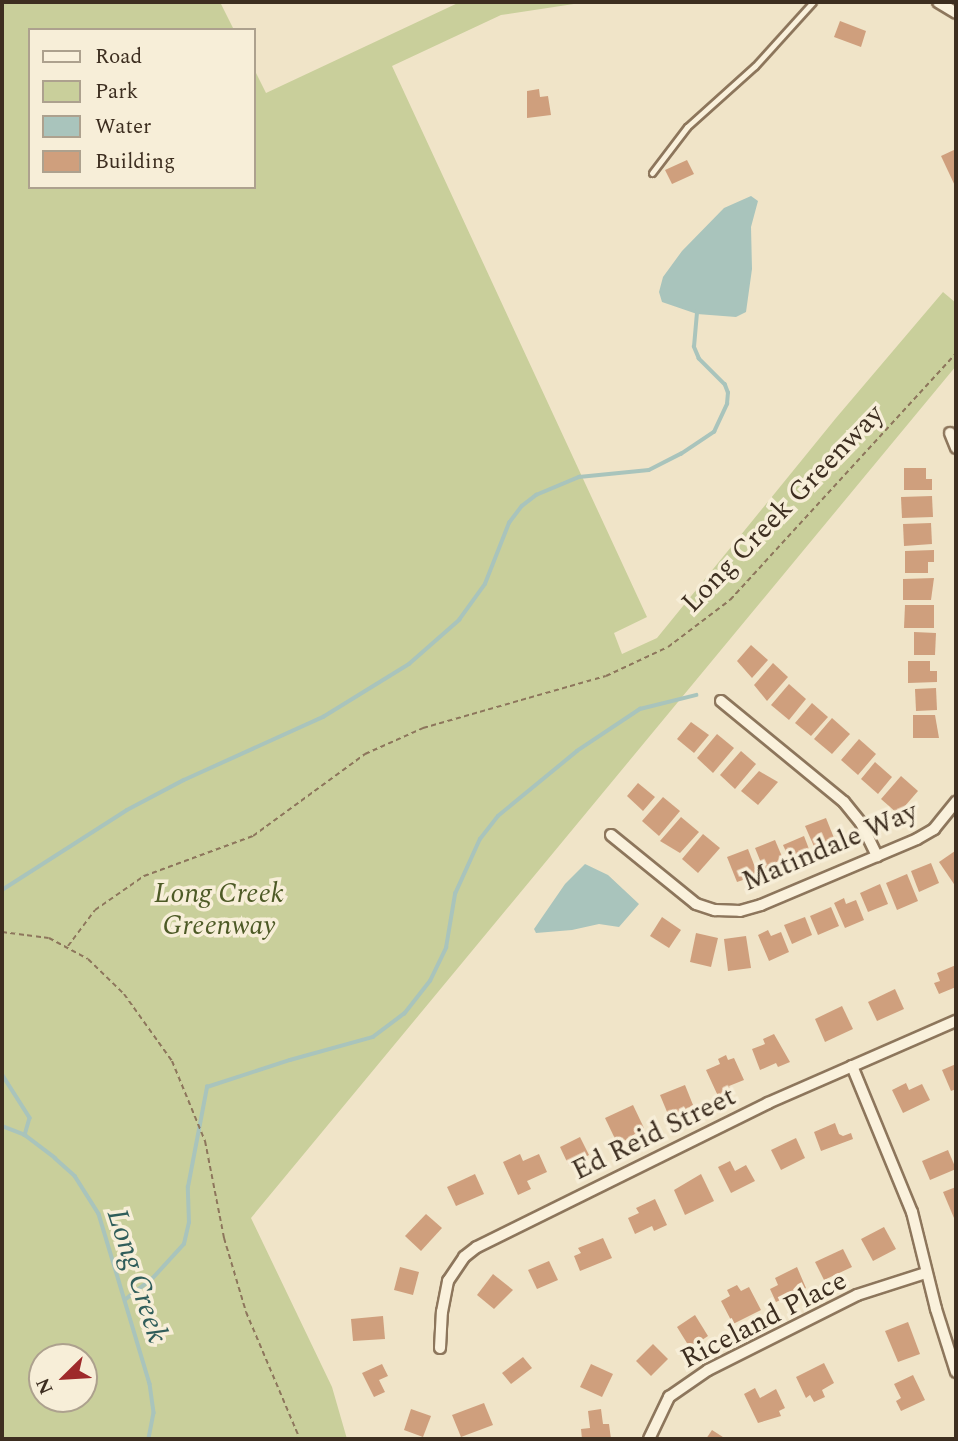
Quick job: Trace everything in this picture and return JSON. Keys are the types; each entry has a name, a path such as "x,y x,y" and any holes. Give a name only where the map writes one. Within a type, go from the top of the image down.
{"street":[{"path":"938,2 956,13"},
{"path":"950,433 956,449"},
{"path":"721,701 844,802 861,823 877,856"},
{"name":"Matindale Way","path":"611,835 696,904 715,910 740,911 761,905 877,856 934,829 956,802"},
{"name":"Ed Reid Street","path":"440,1348 442,1312 448,1281 464,1256 477,1247 768,1103 956,1021"},
{"path":"852,1066 912,1212 926,1273 956,1371"},
{"name":"Riceland Place","path":"649,1439 669,1397 708,1370 857,1295 926,1273"}],"lane":[{"path":"652,173 687,127 755,66 813,2"}],"path":[{"name":"Long Creek Greenway","path":"68,946 95,910 144,876 253,836 365,754 423,728 607,676 668,647 730,600 956,353"},
{"path":"2,932 50,938 68,946 110,978 149,1024 184,1086 205,1141 246,1312 300,1439"}],"green space":[{"name":"Long Creek Greenway","path":"2,2 220,2 233,28 28,28 28,189 256,189 256,73 266,93 460,2 587,2 501,15 392,66 647,617 614,633 622,654 657,638 836,418 943,292 956,303 956,366 251,1218 332,1387 347,1439 2,1439"}],"water":[{"path":"751,196 758,201 751,227 752,269 746,312 736,317 697,314 662,302 659,292 663,277 682,251 724,208"},
{"path":"585,864 608,875 639,904 619,927 599,924 572,930 536,933 534,929 565,884"}],"building":[{"path":"840,21 866,31 861,47 834,37"},
{"path":"539,89 540,97 548,96 551,115 527,118 527,91"},
{"path":"956,149 956,188 941,156"},
{"path":"687,160 694,174 672,184 665,170"},
{"path":"904,468 926,468 926,479 932,479 932,490 904,490"},
{"path":"932,496 933,517 902,518 901,497"},
{"path":"931,523 932,544 904,546 903,524"},
{"path":"934,550 934,562 928,562 928,573 905,573 905,551"},
{"path":"934,578 931,600 903,600 903,579"},
{"path":"905,605 934,605 934,628 904,628"},
{"path":"914,632 936,633 935,655 914,655"},
{"path":"751,645 768,660 752,678 737,661"},
{"path":"908,661 930,661 930,671 937,671 937,682 908,683"},
{"path":"773,663 788,677 767,701 754,685"},
{"path":"789,684 806,699 789,720 771,705"},
{"path":"936,688 937,710 916,711 915,689"},
{"path":"812,703 828,717 811,736 795,723"},
{"path":"913,715 935,715 939,738 913,738"},
{"path":"832,718 850,734 832,754 814,739"},
{"path":"691,722 709,735 694,753 677,739"},
{"path":"717,734 734,748 713,773 697,758"},
{"path":"859,739 876,754 858,775 841,760"},
{"path":"741,751 756,764 735,789 720,775"},
{"path":"875,762 892,777 878,794 861,779"},
{"path":"759,771 778,782 758,805 741,791"},
{"path":"901,776 918,791 898,814 881,799"},
{"path":"638,783 655,797 643,811 627,796"},
{"path":"663,797 680,811 659,836 642,821"},
{"path":"681,817 699,832 680,853 660,841"},
{"path":"826,818 836,843 816,851 805,826"},
{"path":"703,834 720,848 698,873 682,859"},
{"path":"804,836 812,857 792,865 783,845"},
{"path":"775,840 786,866 766,875 755,848"},
{"path":"748,849 758,875 737,882 727,857"},
{"path":"955,851 956,854 956,887 939,862"},
{"path":"931,863 939,883 919,892 911,871"},
{"path":"907,874 918,901 897,910 886,883"},
{"path":"880,884 888,904 868,912 860,893"},
{"path":"844,898 846,904 856,900 864,920 845,928 834,903"},
{"path":"831,907 839,926 818,935 810,916"},
{"path":"662,917 681,930 669,948 650,936"},
{"path":"805,917 812,935 792,944 784,925"},
{"path":"768,930 771,936 781,932 789,952 769,961 758,935"},
{"path":"696,933 718,938 711,967 690,962"},
{"path":"746,936 751,968 728,971 724,939"},
{"path":"956,965 956,987 939,994 934,983 940,981 937,973"},
{"path":"895,989 904,1009 877,1021 868,1002"},
{"path":"842,1006 853,1029 825,1042 815,1019"},
{"path":"774,1034 790,1062 778,1067 776,1063 760,1070 752,1049 765,1044 763,1039"},
{"path":"726,1055 728,1060 734,1058 744,1080 729,1086 733,1095 727,1098 724,1094 718,1096 706,1070 720,1064 718,1059"},
{"path":"956,1064 956,1089 951,1091 942,1070"},
{"path":"906,1083 909,1090 922,1084 930,1100 903,1113 892,1090"},
{"path":"685,1085 693,1105 670,1119 660,1095"},
{"path":"633,1105 644,1128 618,1145 605,1118"},
{"path":"835,1123 839,1134 843,1136 851,1133 853,1139 821,1151 814,1132"},
{"path":"580,1137 589,1155 569,1166 560,1147"},
{"path":"796,1138 805,1158 781,1170 771,1150"},
{"path":"948,1150 956,1169 930,1180 922,1161"},
{"path":"520,1154 523,1161 539,1154 547,1172 527,1181 531,1189 518,1195 503,1162"},
{"path":"730,1161 735,1171 746,1165 755,1181 731,1193 718,1167"},
{"path":"475,1174 484,1194 456,1206 447,1187"},
{"path":"701,1174 714,1201 685,1215 674,1190"},
{"path":"956,1187 956,1217 954,1218 943,1192"},
{"path":"655,1199 667,1225 654,1231 652,1226 635,1234 628,1218 639,1213 636,1208"},
{"path":"426,1214 442,1228 421,1251 405,1236"},
{"path":"884,1227 896,1249 873,1261 861,1239"},
{"path":"603,1238 612,1258 580,1271 574,1256 581,1253 578,1248"},
{"path":"843,1249 852,1267 824,1280 815,1262"},
{"path":"549,1261 558,1280 537,1289 528,1270"},
{"path":"400,1267 419,1272 413,1295 394,1290"},
{"path":"797,1267 806,1288 776,1302 770,1289 778,1285 775,1278"},
{"path":"493,1274 513,1290 494,1309 477,1295"},
{"path":"737,1285 741,1291 749,1287 761,1310 733,1324 721,1301 730,1296 727,1290"},
{"path":"695,1315 708,1336 690,1348 677,1327"},
{"path":"383,1316 385,1339 353,1341 351,1319"},
{"path":"908,1322 920,1354 898,1362 885,1331"},
{"path":"653,1344 668,1359 651,1376 636,1361"},
{"path":"523,1357 532,1368 511,1384 502,1373"},
{"path":"824,1363 834,1383 822,1390 825,1397 814,1402 810,1395 806,1398 796,1377"},
{"path":"382,1364 388,1376 379,1380 385,1392 374,1397 362,1373"},
{"path":"591,1364 613,1374 602,1397 580,1387"},
{"path":"913,1375 925,1400 901,1411 896,1401 901,1398 894,1384"},
{"path":"755,1388 760,1398 776,1389 785,1408 779,1411 781,1416 758,1423 744,1394"},
{"path":"484,1403 493,1425 461,1437 452,1415"},
{"path":"411,1409 431,1416 423,1437 404,1430"},
{"path":"601,1409 603,1424 609,1424 611,1439 582,1439 581,1429 590,1428 588,1411"},
{"path":"712,1430 726,1439 706,1439"}],"waterway":[{"path":"2,890 127,810 184,780 323,717 409,664 459,620 485,584 509,523 522,506 536,495 579,477 649,470 681,454 714,432 727,404 728,393 725,385 699,359 694,347 697,311"},
{"path":"126,1299 152,1279 184,1244 189,1223 188,1187 207,1087 373,1037 404,1014 430,981 446,948 455,894 480,839 498,816 577,751 640,709 696,695"},
{"path":"2,1074 30,1118 25,1135"},
{"name":"Long Creek","path":"2,1126 25,1135 75,1176 99,1214 150,1384 154,1413 149,1439"}]}
